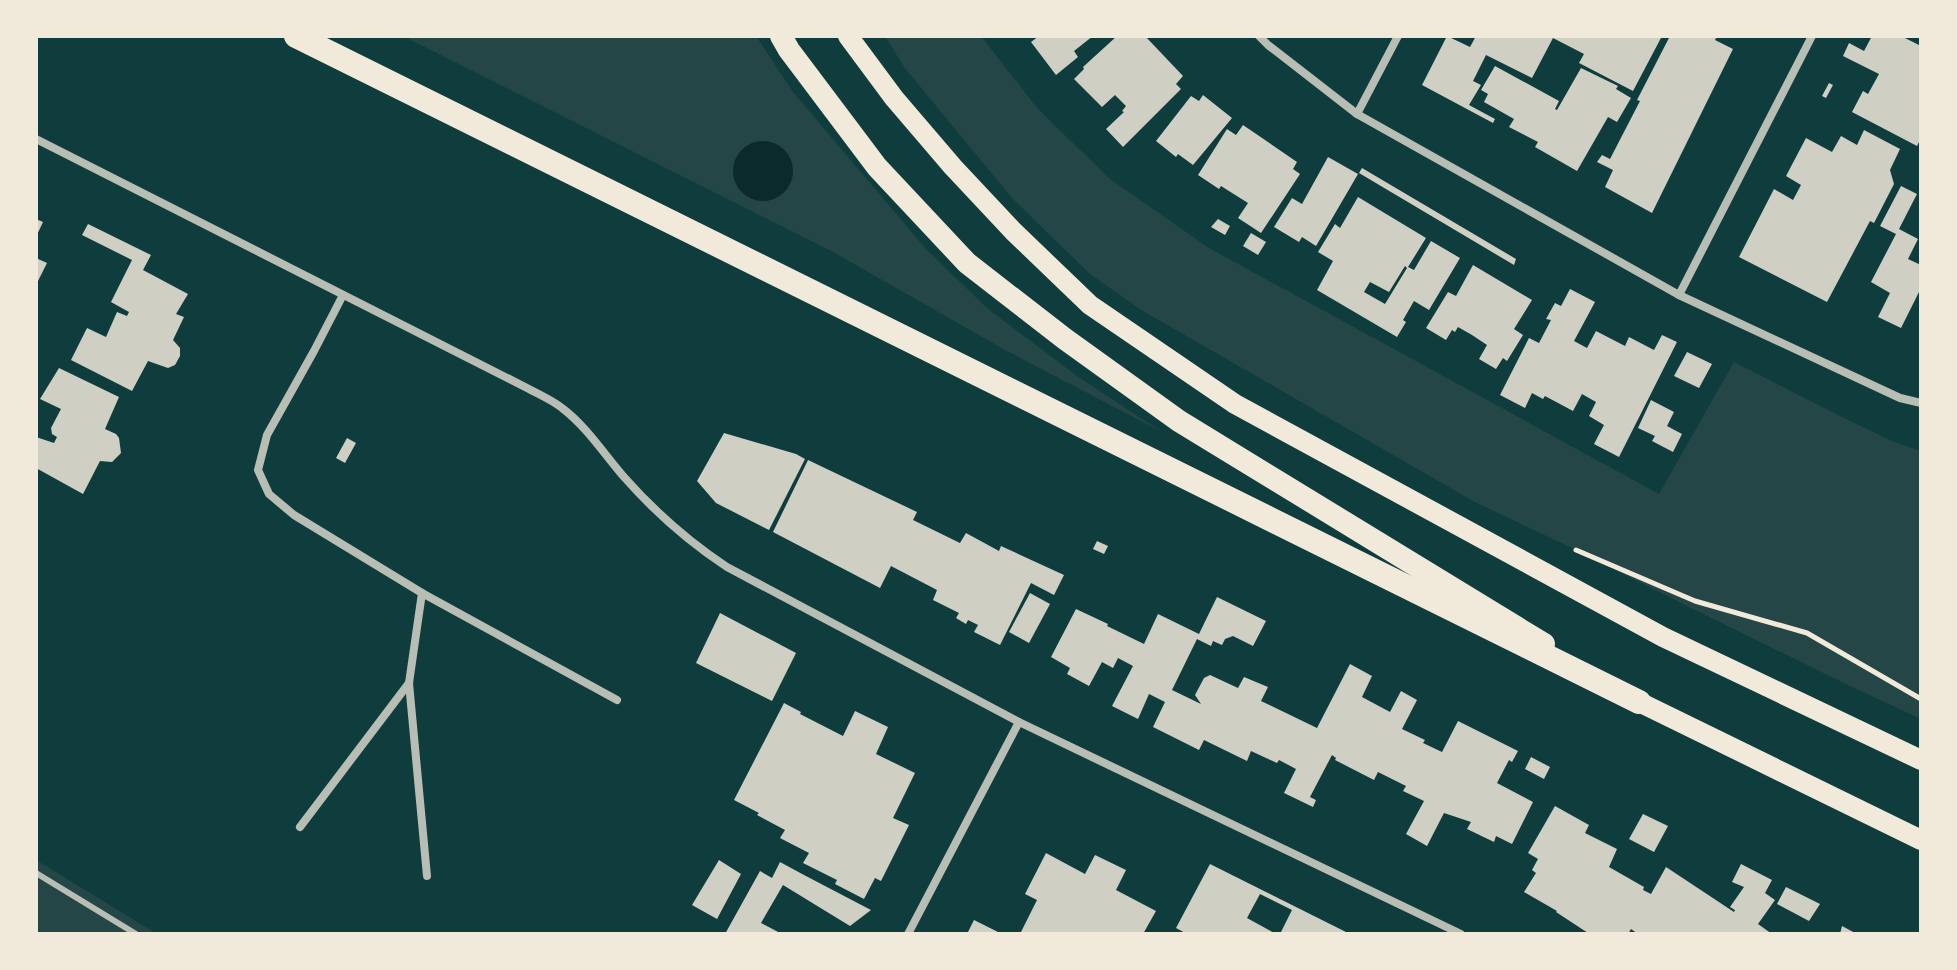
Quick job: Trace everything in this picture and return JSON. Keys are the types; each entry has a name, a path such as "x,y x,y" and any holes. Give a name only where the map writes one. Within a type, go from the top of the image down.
{"highway":[{"path":"296,36 1639,702"},
{"path":"781,36 877,167 967,263 1052,330 1179,421 1639,702"}],"main road":[{"path":"848,36 894,98 953,167 1013,231 1090,305 1235,404 1663,637 1921,760"},
{"path":"1639,702 1921,840"}],"street":[{"path":"1259,36 1357,114 1679,295 1900,398 1921,403"},
{"path":"1357,114 1398,36"},
{"path":"1679,295 1812,36"},
{"path":"36,139 562,408 669,522 697,547 727,567 1019,722 1447,931 1461,934"},
{"path":"343,295 267,435 258,470 269,494 294,515 422,593 617,700"},
{"path":"422,593 409,683 427,876"},
{"path":"300,827 409,683"},
{"path":"908,934 1019,722"}],"lane":[{"path":"36,873 136,934"}],"path":[{"path":"1576,550 1695,601 1807,633 1921,699"}],"shaded area":[{"path":"403,36 756,36 793,92 926,249 988,309 1077,376 1162,432 1005,350 833,252"},
{"path":"885,36 981,36 1038,109 1110,179 1209,248 1659,494 1734,362 1892,441 1921,451 1921,719 1473,501 1143,311 1090,274 1012,198 904,67"},
{"path":"763,141 785,149 793,171 785,193 763,201 741,193 733,171 741,149"},
{"path":"36,860 157,934 36,934"}],"building":[{"path":"1039,36 1093,36 1074,51 1078,57 1056,75 1031,42"},
{"path":"1117,36 1145,36 1183,76 1176,84 1181,89 1123,147 1106,129 1124,112 1126,106 1115,95 1102,107 1074,79"},
{"path":"1447,36 1470,47 1476,36 1662,36 1633,91 1579,63 1584,54 1553,38 1532,78 1486,55 1473,81 1481,85 1469,105 1495,119 1493,123 1422,85"},
{"path":"1670,36 1717,36 1715,40 1733,49 1652,213 1605,187 1613,170 1597,162 1602,155 1610,159"},
{"path":"1872,36 1901,36 1921,46 1921,138 1917,146 1852,112 1863,91 1868,94 1879,74 1843,56 1849,43 1864,51"},
{"path":"1495,66 1559,101 1557,110 1581,68 1618,86 1616,89 1631,98 1617,122 1608,117 1577,171 1535,147 1538,142 1509,127 1514,119 1484,102 1488,94 1481,90"},
{"path":"1829,83 1833,85 1826,98 1822,96"},
{"path":"1203,95 1232,118 1193,165 1178,154 1176,157 1156,141 1191,96 1199,101"},
{"path":"1243,125 1297,162 1293,169 1300,174 1261,233 1238,218 1248,203 1198,175 1227,129 1236,135"},
{"path":"1864,130 1900,149 1890,170 1894,184 1874,223 1870,221 1827,302 1739,257 1774,189 1793,200 1801,185 1786,176 1806,138 1832,152 1841,136 1857,145"},
{"path":"1328,157 1358,174 1316,246 1302,237 1299,242 1274,227 1292,198 1302,204"},
{"path":"1362,168 1516,259 1514,265 1359,173"},
{"path":"1901,186 1917,194 1899,229 1918,239 1908,259 1921,265 1921,288 1901,328 1878,317 1890,293 1871,282 1896,234 1880,226"},
{"path":"1358,197 1426,238 1408,267 1414,270 1431,241 1460,258 1429,310 1414,301 1397,337 1317,290 1333,261 1318,252 1335,224 1340,228","holes":["1405,266 1407,268 1385,304 1364,292 1370,282 1389,292"]},
{"path":"36,219 43,222 36,237"},
{"path":"1218,219 1230,226 1225,235 1211,227"},
{"path":"88,224 151,255 143,270 188,294 176,314 184,317 173,340 180,348 175,365 168,368 148,361 132,391 71,360 87,328 106,337 117,312 127,316 129,312 111,302 132,260 82,235"},
{"path":"1251,233 1266,242 1258,255 1243,246"},
{"path":"36,258 47,263 36,285"},
{"path":"1473,265 1532,300 1514,329 1523,335 1507,361 1503,358 1496,369 1479,359 1487,345 1472,335 1458,327 1446,340 1426,328 1448,292 1456,296"},
{"path":"1570,289 1595,302 1574,341 1587,348 1596,331 1625,346 1629,337 1654,350 1662,335 1677,342 1619,457 1594,444 1604,425 1589,416 1596,402 1582,394 1573,411 1545,396 1543,399 1532,393 1525,408 1500,395 1529,338 1539,343 1551,320 1546,319 1555,303 1561,306"},
{"path":"1687,352 1712,364 1699,388 1674,376"},
{"path":"59,368 119,397 105,429 119,438 121,453 112,462 100,461 83,494 36,468 36,437 54,443 57,437 52,434 51,428 61,409 40,399"},
{"path":"1651,400 1674,412 1667,426 1682,434 1673,452 1652,441 1655,436 1638,428"},
{"path":"724,433 805,459 769,530 716,503 697,481"},
{"path":"347,438 356,443 345,463 336,458"},
{"path":"808,460 917,512 913,520 960,543 966,533 999,551 1001,546 1064,575 1054,595 1031,583 1000,645 974,632 978,625 968,620 966,624 956,618 959,613 933,600 937,590 891,566 880,588 773,532"},
{"path":"1097,541 1108,546 1104,554 1093,549"},
{"path":"1030,593 1050,604 1029,643 1009,632"},
{"path":"1217,597 1266,621 1253,646 1233,636 1225,639 1222,645 1213,641 1211,646 1197,639 1172,690 1201,704 1195,695 1204,678 1210,675 1238,688 1244,677 1268,687 1261,701 1317,728 1350,664 1372,676 1362,697 1390,712 1401,691 1417,700 1402,729 1425,740 1423,743 1442,752 1458,721 1518,751 1512,762 1509,760 1497,783 1533,802 1512,844 1496,836 1494,842 1467,829 1471,822 1444,813 1427,846 1406,834 1424,801 1403,791 1406,786 1378,772 1374,780 1335,760 1332,755 1310,797 1316,800 1313,807 1284,793 1296,769 1279,760 1277,763 1251,751 1247,761 1204,740 1199,750 1153,727 1165,702 1149,694 1138,719 1112,706 1133,666 1118,658 1113,668 1102,662 1089,686 1067,674 1070,668 1051,657 1076,609 1144,644 1158,614 1199,634"},
{"path":"720,613 796,653 772,701 696,663"},
{"path":"784,703 843,736 855,711 888,727 876,754 915,773 893,818 909,825 881,881 875,878 864,899 835,884 837,880 803,863 809,853 780,838 785,830 734,800"},
{"path":"1531,757 1550,767 1544,779 1525,769"},
{"path":"1555,806 1589,825 1585,833 1617,849 1609,867 1651,894 1666,867 1734,912 1730,907 1744,887 1732,882 1741,864 1772,880 1765,893 1775,900 1758,924 1772,934 1638,934 1631,929 1628,934 1587,934 1557,911 1524,892 1536,873 1532,870 1538,859 1528,853"},
{"path":"1643,814 1668,826 1654,852 1629,839"},
{"path":"1046,853 1085,874 1095,855 1126,870 1116,890 1156,911 1143,934 1020,934 1037,900 1025,894"},
{"path":"719,860 741,874 717,919 692,905"},
{"path":"780,862 871,910 850,926 783,885 761,923 782,934 725,934 760,871 772,878"},
{"path":"1210,864 1350,934 1280,934 1292,910 1260,894 1247,918 1276,934 1187,934 1176,928"},
{"path":"1786,887 1820,904 1809,921 1777,904"},
{"path":"974,920 1002,934 967,934"},
{"path":"1842,926 1857,934 1840,934"}]}
